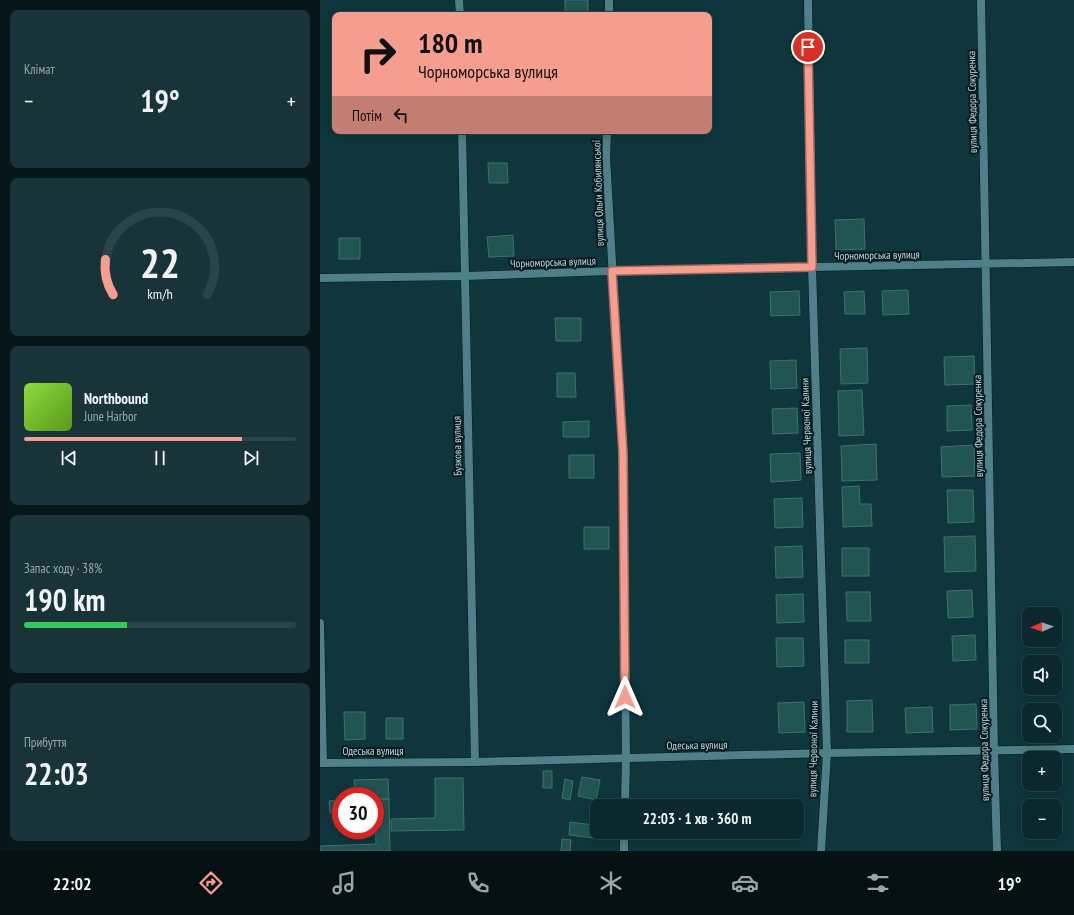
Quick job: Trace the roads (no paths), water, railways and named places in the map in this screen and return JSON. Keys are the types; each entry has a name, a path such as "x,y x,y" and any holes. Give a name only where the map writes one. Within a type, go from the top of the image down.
{"street":[{"path":"459,0 460,12"},
{"path":"609,0 609,12"},
{"name":"вулиця Червоної Калини","path":"808,0 812,267 826,753 821,851"},
{"name":"вулиця Федора Сокуренка","path":"981,0 997,851"},
{"name":"Бузкова вулиця","path":"462,134 475,762"},
{"name":"вулиця Ольги Кобилянської","path":"607,134 606,157 623,453 626,758 624,799"},
{"name":"Чорноморська вулиця","path":"320,278 1074,262"},
{"path":"320,622 321,763"},
{"name":"Одеська вулиця","path":"321,763 475,762 826,753 1074,749"},
{"path":"624,839 624,851"}]}
